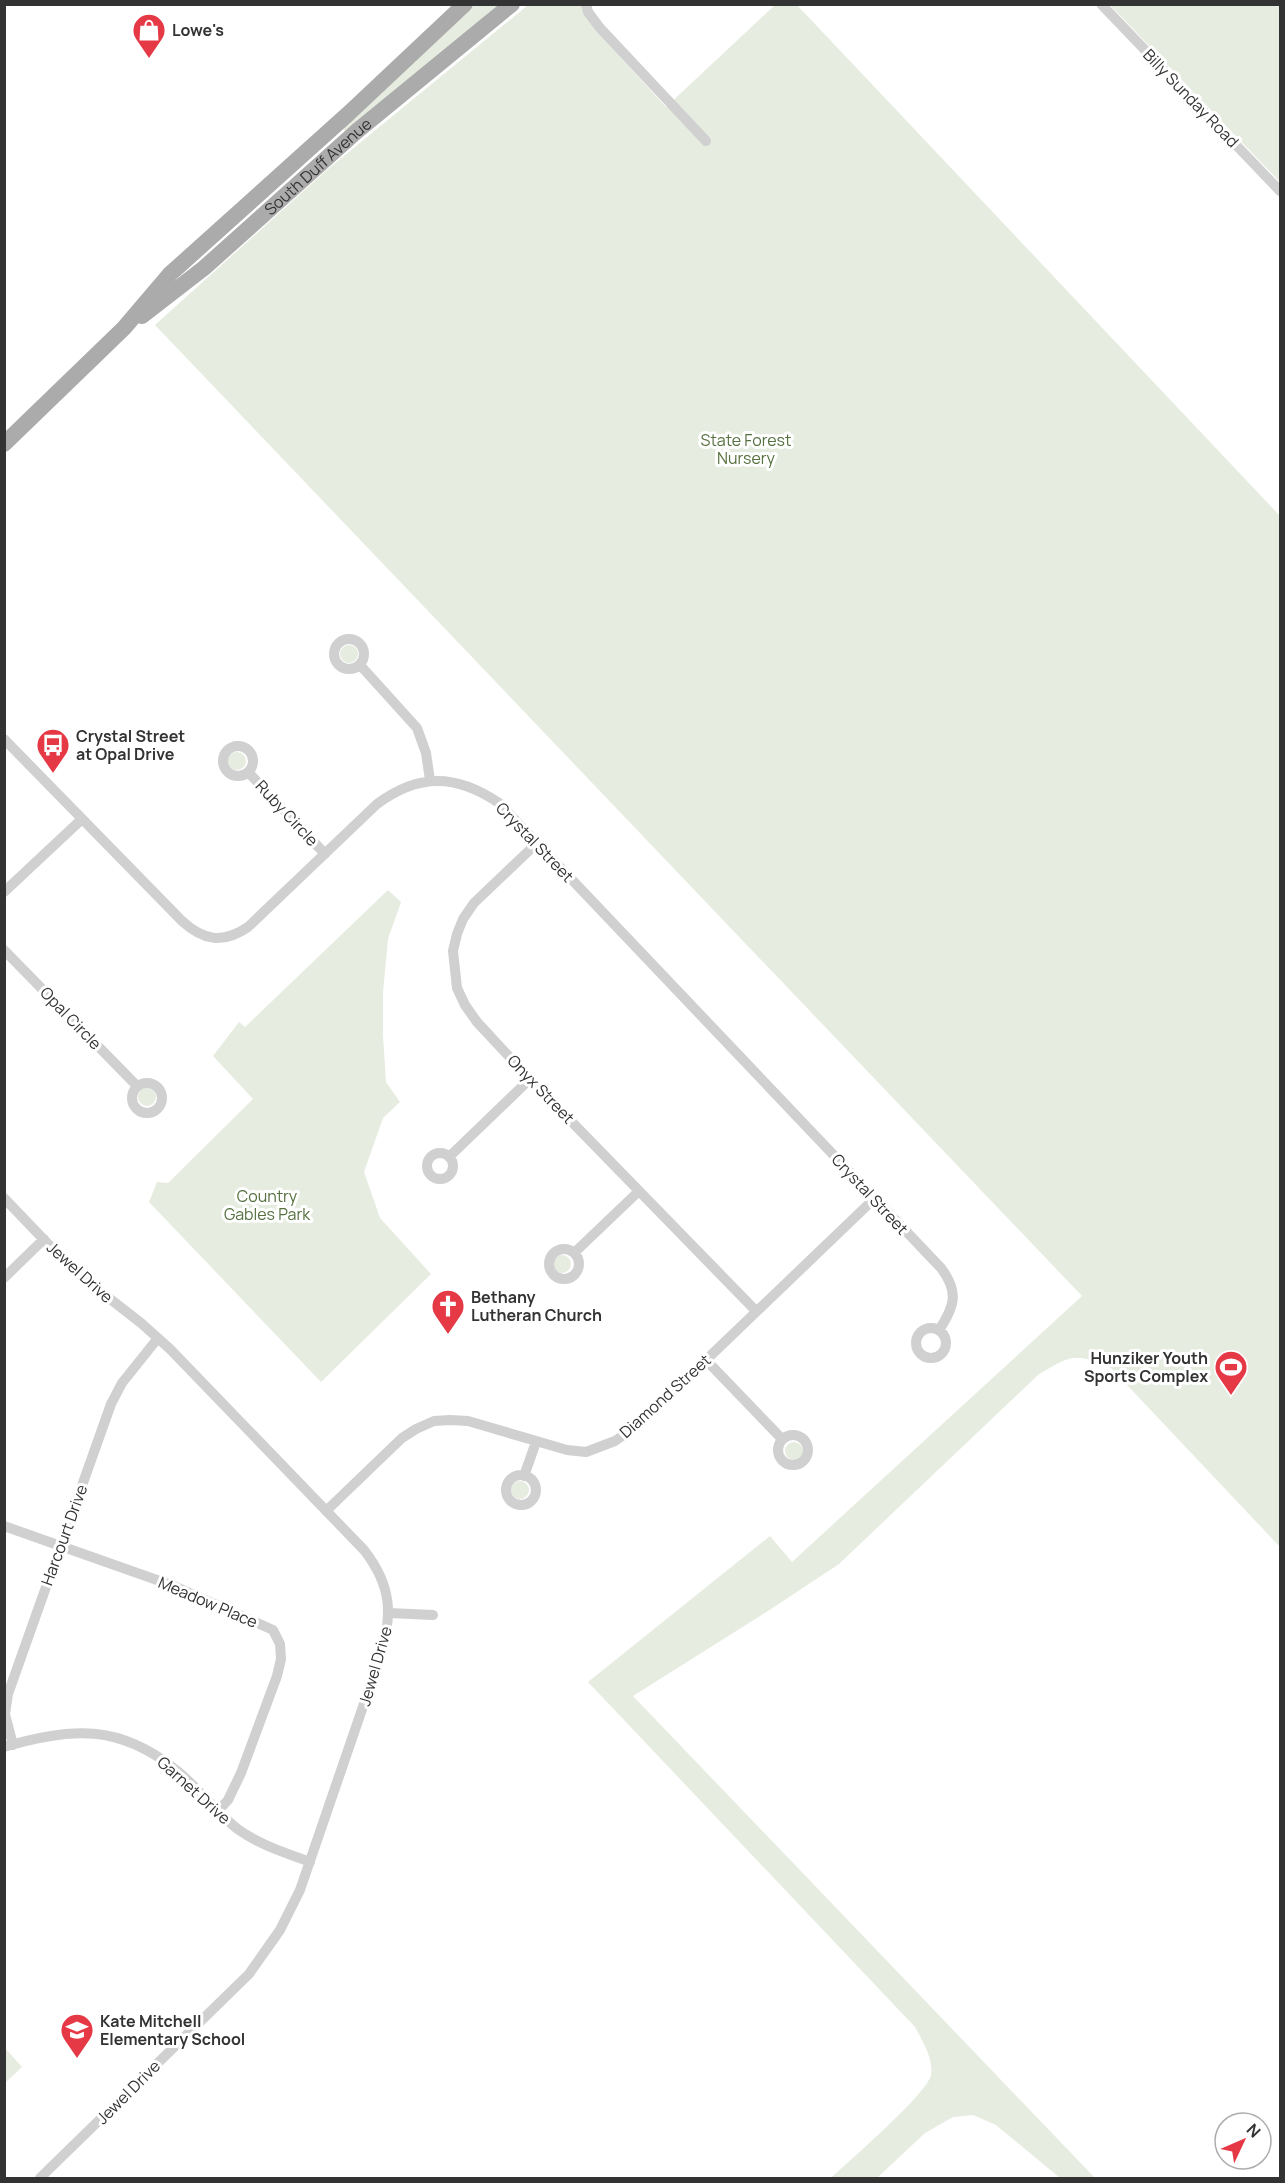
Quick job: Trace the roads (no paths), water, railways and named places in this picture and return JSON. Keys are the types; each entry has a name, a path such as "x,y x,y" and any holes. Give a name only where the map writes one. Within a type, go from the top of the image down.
{"main road":[{"name":"South Duff Avenue","path":"4,444 124,328 170,274 348,114 465,4"},
{"name":"South Duff Avenue","path":"124,328 157,306 204,268 357,131 512,4"}],"street":[{"path":"586,4 588,12 600,28 706,141"},
{"name":"Billy Sunday Road","path":"1101,4 1281,191"},
{"path":"360,665 417,728 424,746 430,780"},
{"name":"Crystal Street","path":"4,739 193,931 217,939 229,937 248,927 390,794 430,780 462,783 481,790 499,803 875,1198 948,1279 953,1290 952,1307 939,1330"},
{"name":"Ruby Circle","path":"248,772 325,854"},
{"path":"4,892 82,819"},
{"name":"Onyx Street","path":"537,843 474,903 463,919 453,951 458,988 465,1005 477,1022 530,1079 756,1311"},
{"name":"Opal Circle","path":"4,950 137,1086"},
{"path":"449,1157 530,1079"},
{"path":"574,1253 639,1191"},
{"name":"Jewel Drive","path":"4,1198 73,1270 158,1338 326,1511 378,1568 385,1589 389,1613 387,1635 310,1862 291,1912 280,1930 249,1974 40,2178"},
{"name":"Diamond Street","path":"326,1511 402,1438 434,1421 468,1421 567,1450 586,1452 608,1445 631,1430 875,1198"},
{"path":"4,1278 44,1239"},
{"name":"Harcourt Drive","path":"9,1746 5,1714 8,1694 59,1545 111,1404 122,1383 158,1338"},
{"path":"706,1360 782,1439"},
{"path":"524,1476 536,1442"},
{"name":"Meadow Place","path":"4,1526 174,1586 273,1630 280,1644 281,1659 278,1676 241,1773 228,1800 218,1810"},
{"path":"389,1613 433,1616"},
{"name":"Garnet Drive","path":"9,1746 46,1736 72,1733 95,1733 118,1738 149,1751 177,1771 239,1830 310,1862"}],"place":[{"name":"Lowe's","path":"149,59"},
{"name":"Crystal Street at Opal Drive","path":"53,774"},
{"name":"Bethany Lutheran Church","path":"448,1335"},
{"name":"Hunziker Youth Sports Complex","path":"1231,1396"},
{"name":"Kate Mitchell Elementary School","path":"77,2059"}],"park label":[{"name":"State Forest Nursery","path":"746,449"},
{"name":"Country Gables Park","path":"267,1205"}]}
